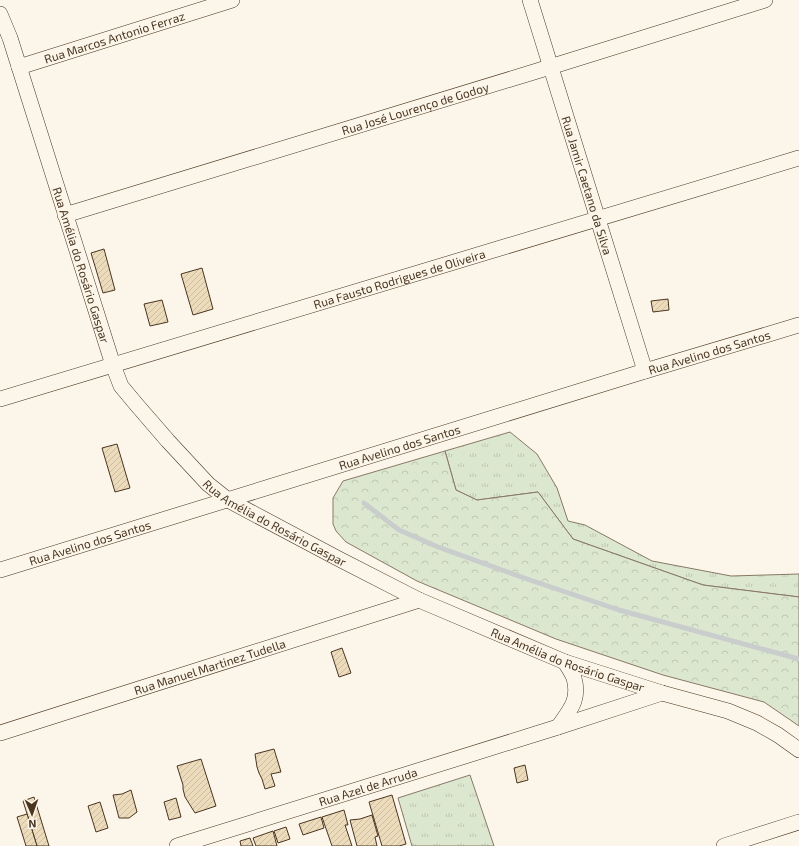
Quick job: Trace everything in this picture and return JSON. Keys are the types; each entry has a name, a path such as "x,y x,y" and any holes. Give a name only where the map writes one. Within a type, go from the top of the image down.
{"street":[{"name":"Rua Marcos Antonio Ferraz","path":"19,67 232,0"},
{"name":"Rua Jamir Caetano da Silva","path":"530,0 645,371"},
{"name":"Rua José Lourenço de Godoy","path":"65,215 551,67 765,0"},
{"name":"Rua Amélia do Rosário Gaspar","path":"0,14 5,35 19,67 65,215 121,386 168,441 208,484 228,500 419,600 565,662 662,693 728,711 757,723 778,735 799,750"},
{"name":"Rua Fausto Rodrigues de Oliveira","path":"0,400 799,158"},
{"name":"Rua Avelino dos Santos","path":"0,570 799,325"},
{"name":"Rua Manuel Martinez Tudella","path":"0,733 419,600"},
{"path":"558,727 571,708 576,696 574,678 565,662"},
{"name":"Rua Azel de Arruda","path":"177,846 662,693"},
{"path":"724,846 799,822"}],"green space":[{"path":"510,432 537,454 557,488 568,521 585,525 652,561 731,576 799,574 799,597 703,585 573,539 538,492 477,500 456,490 445,451"},
{"path":"445,451 456,490 477,500 538,492 573,539 703,585 799,597 799,726 764,702 663,675 556,639 417,581 346,542 336,531 333,524 333,498 343,481"},
{"path":"470,775 494,846 412,846 398,798"}],"building":[{"path":"104,249 115,290 103,293 91,253"},
{"path":"202,268 213,309 193,315 181,274"},
{"path":"668,299 669,310 653,312 651,301"},
{"path":"162,300 168,322 150,326 144,304"},
{"path":"117,444 130,488 115,492 102,448"},
{"path":"342,648 351,673 339,677 331,652"},
{"path":"274,749 281,772 271,774 275,786 265,789 257,767 255,754"},
{"path":"201,759 216,806 195,813 185,797 177,766"},
{"path":"525,765 528,780 517,783 514,768"},
{"path":"131,790 137,812 129,818 119,818 113,795 122,794"},
{"path":"392,795 406,844 399,846 382,846 369,802"},
{"path":"34,797 49,846 37,846 23,801"},
{"path":"176,798 181,817 169,820 164,802"},
{"path":"100,802 108,828 96,832 88,806"},
{"path":"344,810 348,825 345,825 352,846 332,846 322,817"},
{"path":"27,814 37,846 26,846 17,817"},
{"path":"372,815 378,836 375,837 377,846 357,846 350,820 360,819"},
{"path":"321,817 324,828 303,835 299,824"},
{"path":"286,827 290,839 278,843 274,831"},
{"path":"273,831 277,846 256,846 253,838"},
{"path":"250,838 253,846 241,846 240,841"}],"waterway":[{"path":"364,503 399,530 438,547 530,580 619,610 799,659"}]}
